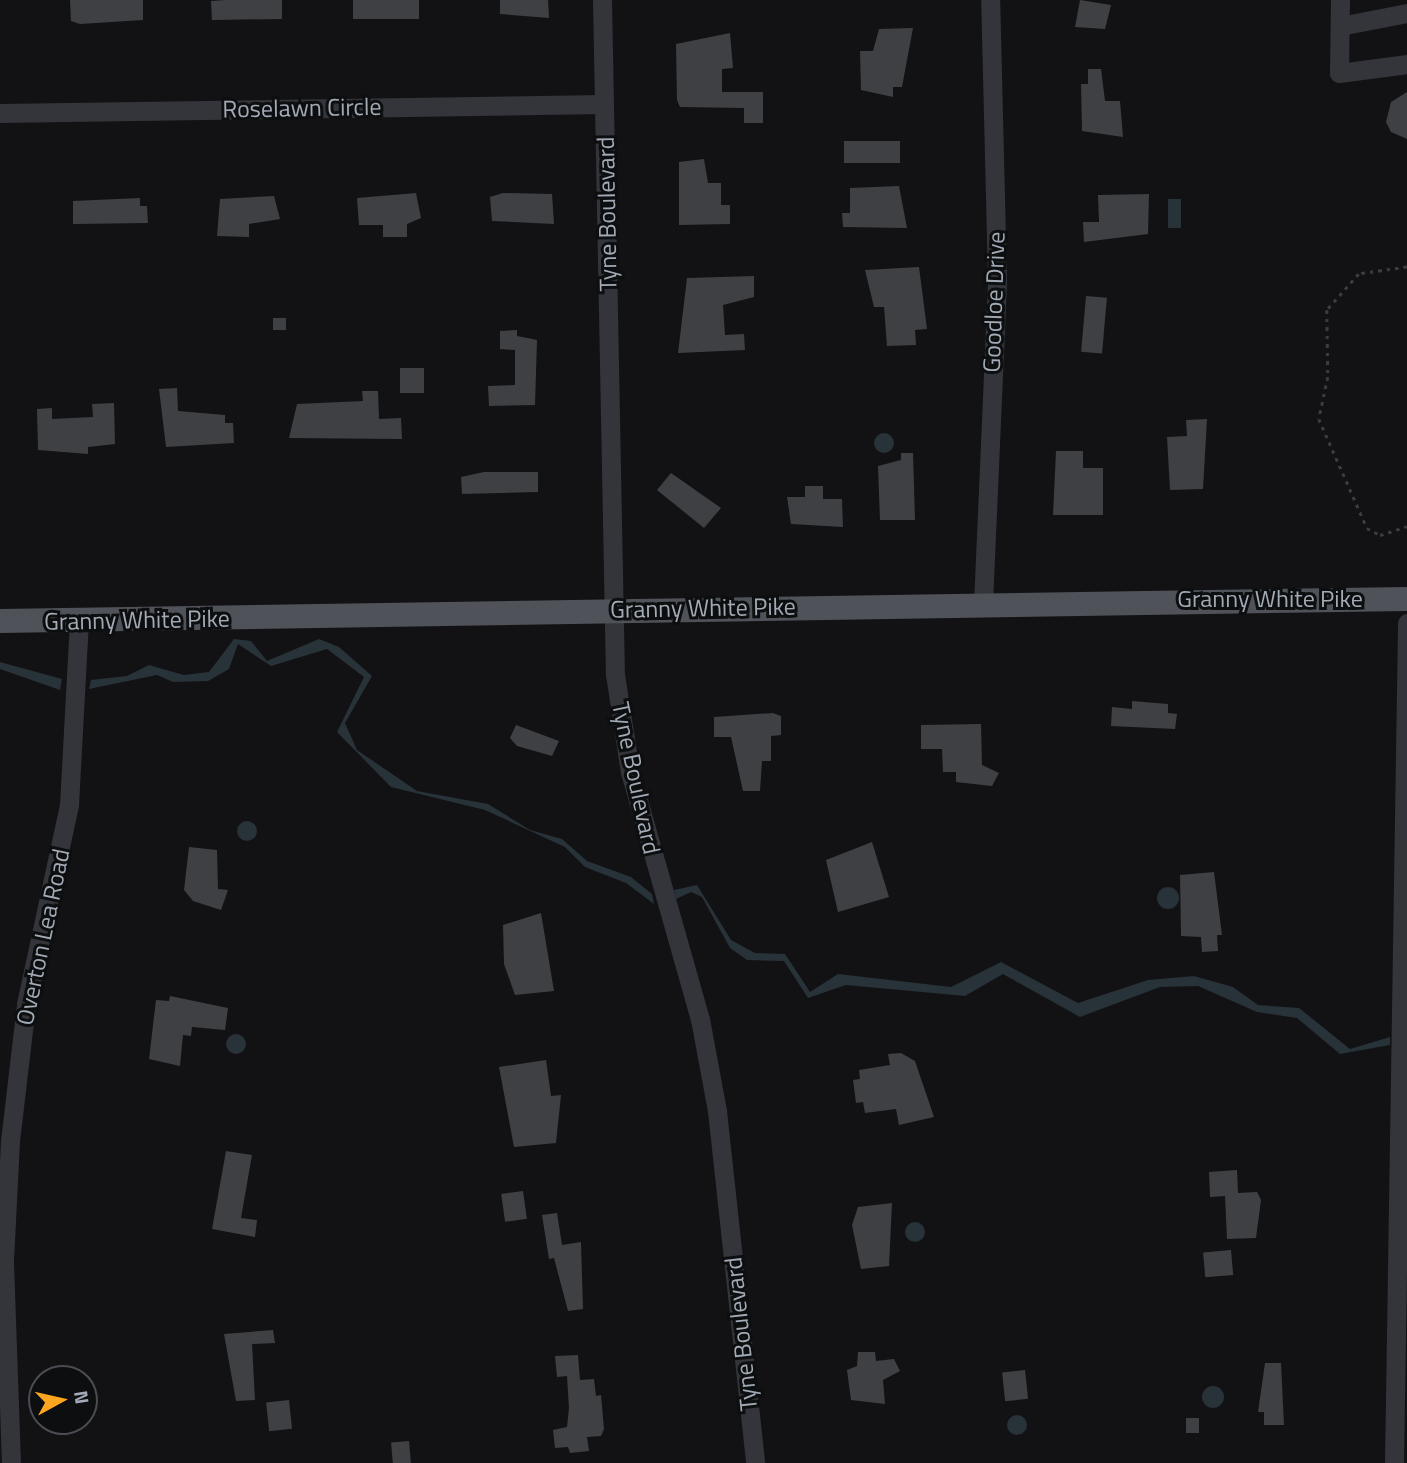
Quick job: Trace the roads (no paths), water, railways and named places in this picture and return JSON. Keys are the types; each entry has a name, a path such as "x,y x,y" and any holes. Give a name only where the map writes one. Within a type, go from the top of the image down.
{"main road":[{"name":"Granny White Pike","path":"0,621 1407,598"}],"street":[{"name":"Tyne Boulevard","path":"602,0 612,609 626,755 699,1019 718,1111 755,1463"},
{"name":"Goodloe Drive","path":"983,604 997,279 990,0"},
{"path":"1340,0 1339,73 1407,64"},
{"path":"1340,26 1407,13"},
{"name":"Roselawn Circle","path":"0,113 604,104"},
{"name":"Overton Lea Road","path":"10,1463 3,1193 26,1004 71,785 79,621"},
{"path":"1394,1463 1403,1087 1407,623"}]}
